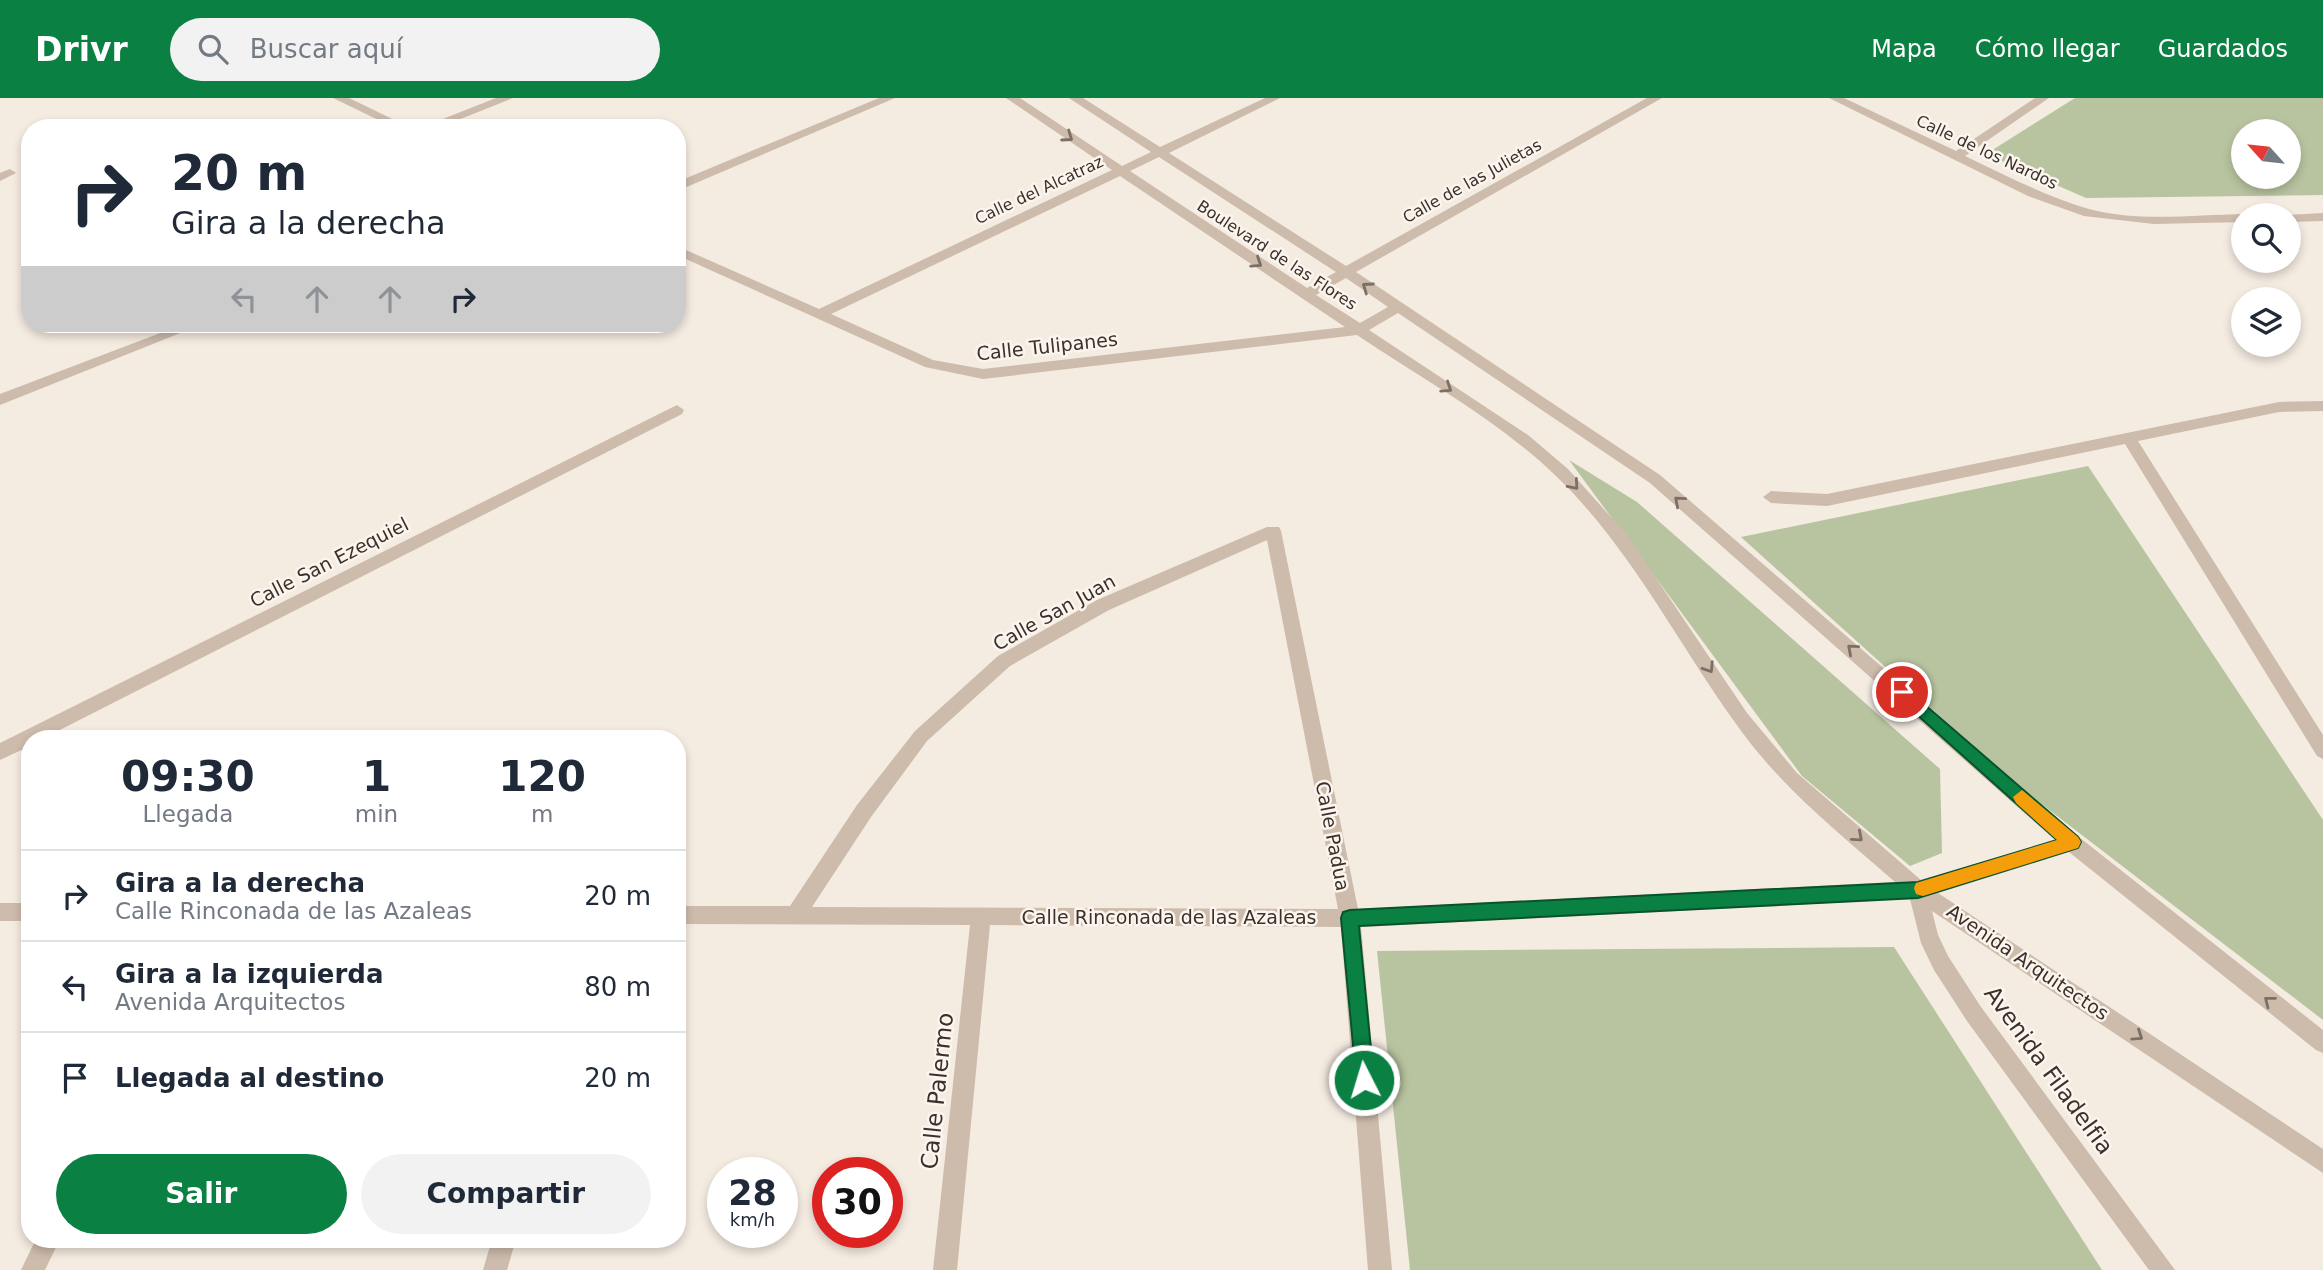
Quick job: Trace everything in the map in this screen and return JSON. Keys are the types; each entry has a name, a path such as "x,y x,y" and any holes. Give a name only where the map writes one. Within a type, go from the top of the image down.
{"street":[{"path":"340,98 386,119"},
{"path":"451,119 508,98"},
{"path":"686,183 889,98"},
{"name":"Boulevard de las Flores","path":"1012,98 1119,172 1523,439"},
{"name":"Boulevard de las Flores","path":"1075,98 1346,272 1655,479 2072,842"},
{"name":"Calle del Alcatraz","path":"819,314 1274,98"},
{"name":"Calle de las Julietas","path":"1305,295 1656,98"},
{"name":"Calle de los Nardos","path":"1835,98 2032,193 2089,213 2154,220 2231,218"},
{"path":"1958,156 2043,98"},
{"path":"2301,218 2323,217"},
{"name":"Calle Tulipanes","path":"686,254 930,364 957,372 983,374 1359,330 1396,308"},
{"path":"0,400 173,333"},
{"path":"1771,497 1827,500 2130,440 2278,407 2323,406"},
{"name":"Calle San Ezequiel","path":"44,730 677,410"},
{"name":"Avenida Arquitectos","path":"1523,439 1563,473 1621,539 1741,718 1790,779 1918,890 2323,1162"},
{"path":"2130,440 2323,751"},
{"name":"Calle San Juan","path":"794,916 864,811 922,736 1004,662 1103,605 1273,531"},
{"name":"Calle Padua","path":"1273,531 1350,918 1380,1270"},
{"name":"Calle San Ezequiel","path":"0,752 21,741"},
{"path":"2072,842 2323,1043"},
{"name":"Calle Rinconada de las Azaleas","path":"686,915 1350,918 1918,890 2072,842"},
{"name":"Avenida Filadelfia","path":"1918,890 1928,936 1941,963 1975,1014 2163,1270"},
{"path":"0,912 21,912"},
{"name":"Calle Palermo","path":"945,1270 981,917"},
{"path":"33,1270 44,1248"},
{"path":"495,1270 501,1248"}],"green space":[{"path":"2075,98 2323,98 2323,195 2086,198 1986,154"},
{"path":"1569,460 1637,502 1940,769 1942,853 1910,866 1802,776"},
{"path":"2088,466 2323,820 2323,1020 2014,783 1741,537"},
{"path":"1894,947 2102,1270 1410,1270 1377,951"}],"slow traffic":[{"path":"1923,888 2072,842 2022,797"}],"route":[{"path":"1364,1080 1350,918 1918,890 2072,842 1902,692"}]}
